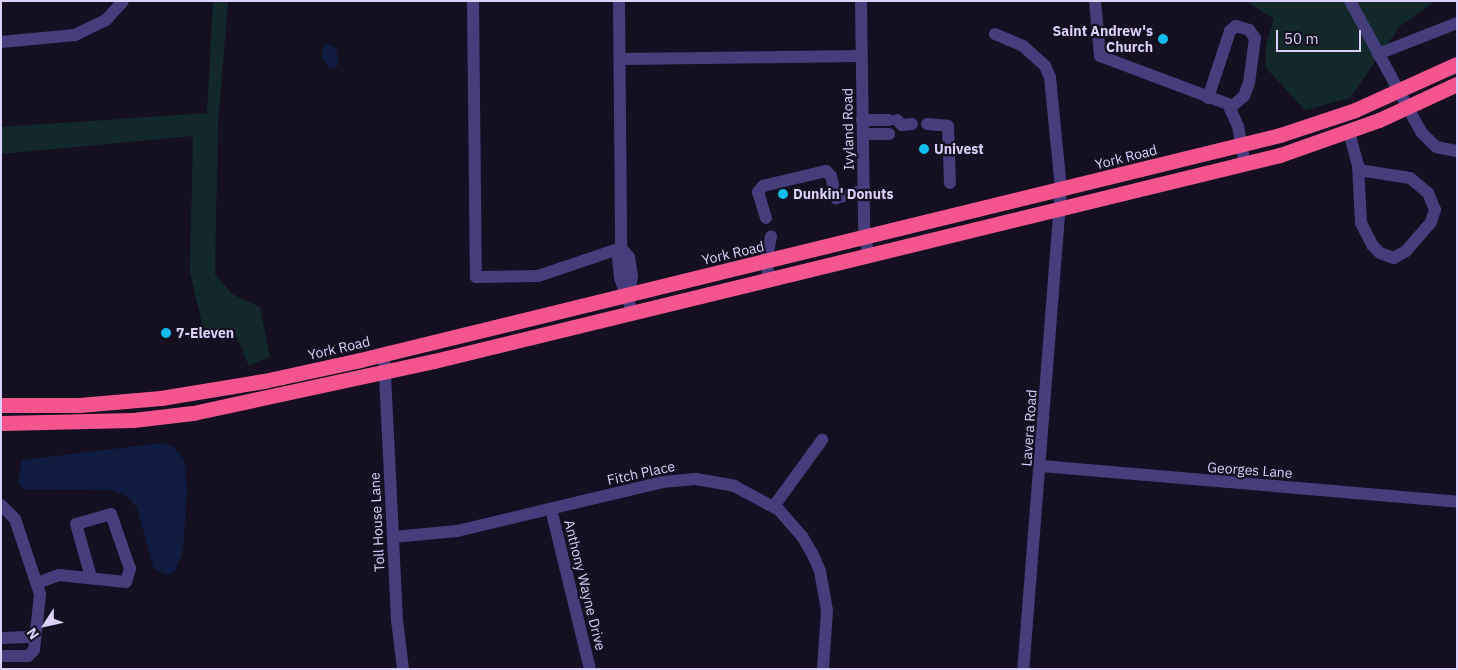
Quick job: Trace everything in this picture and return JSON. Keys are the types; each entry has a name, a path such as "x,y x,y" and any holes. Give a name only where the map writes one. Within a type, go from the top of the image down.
{"highway":[{"name":"York Road","path":"1,405 79,405 161,398 299,374 866,238 1241,145 1355,110 1457,64"},
{"path":"1,423 133,420 216,410 302,392 1246,164 1349,132 1407,108 1457,84"}],"street":[{"path":"1,42 75,35 106,20 123,1"},
{"path":"473,1 476,277 538,276 621,248"},
{"path":"618,1 621,248 618,258 620,278 629,294 633,313"},
{"name":"Ivyland Road","path":"861,1 862,120 868,256"},
{"path":"1095,1 1100,56 1228,104 1246,164"},
{"path":"1350,1 1407,108 1428,140 1436,147 1457,151"},
{"path":"1378,54 1457,24"},
{"path":"1208,98 1230,31 1236,26 1250,30 1255,38 1249,83 1244,96 1230,108"},
{"name":"Lavera Road","path":"995,34 1023,46 1045,66 1050,77 1061,190 1041,466 1023,669"},
{"path":"620,59 861,56"},
{"path":"862,120 893,120 902,125 912,124"},
{"path":"927,124 948,126 950,183"},
{"path":"1349,132 1359,170 1361,223 1372,245 1380,253 1394,258 1406,251 1431,222 1435,210 1428,192 1410,178 1359,170"},
{"path":"863,134 890,134"},
{"path":"766,218 758,192 762,186 826,171 831,176 836,198 864,190"},
{"path":"770,280 766,262 772,236"},
{"name":"Toll House Lane","path":"384,354 397,620 403,669"},
{"path":"299,374 302,392"},
{"path":"774,506 822,440"},
{"name":"Georges Lane","path":"1041,466 1457,502"},
{"name":"Fitch Place","path":"394,536 458,531 683,479 734,486 774,506 802,536 820,571 827,610 823,669"},
{"path":"1,505 15,519 40,594 34,650 28,656 1,656"},
{"name":"Anthony Wayne Drive","path":"551,509 590,669"},
{"path":"37,583 59,574 126,582 130,569 111,514 76,524 91,577"},
{"path":"1,638 35,637"}],"green space":[{"path":"213,1 228,1 218,123 215,274 232,294 260,307 270,357 249,366 236,336 206,340 190,272 193,136 1,154 1,127 207,113"},
{"path":"1246,1 1436,1 1400,26 1350,98 1305,110 1265,67 1266,45 1274,19"}],"water":[{"path":"328,44 336,48 339,64 335,68 329,67 322,58 323,46"},
{"path":"162,443 175,448 184,460 187,488 183,551 175,571 167,575 154,569 137,508 128,497 113,490 24,489 18,483 22,460"}],"place":[{"name":"Saint Andrew's Church","path":"1163,39"},
{"name":"Univest","path":"924,149"},
{"name":"Dunkin' Donuts","path":"783,194"},
{"name":"7-Eleven","path":"166,333"}]}
